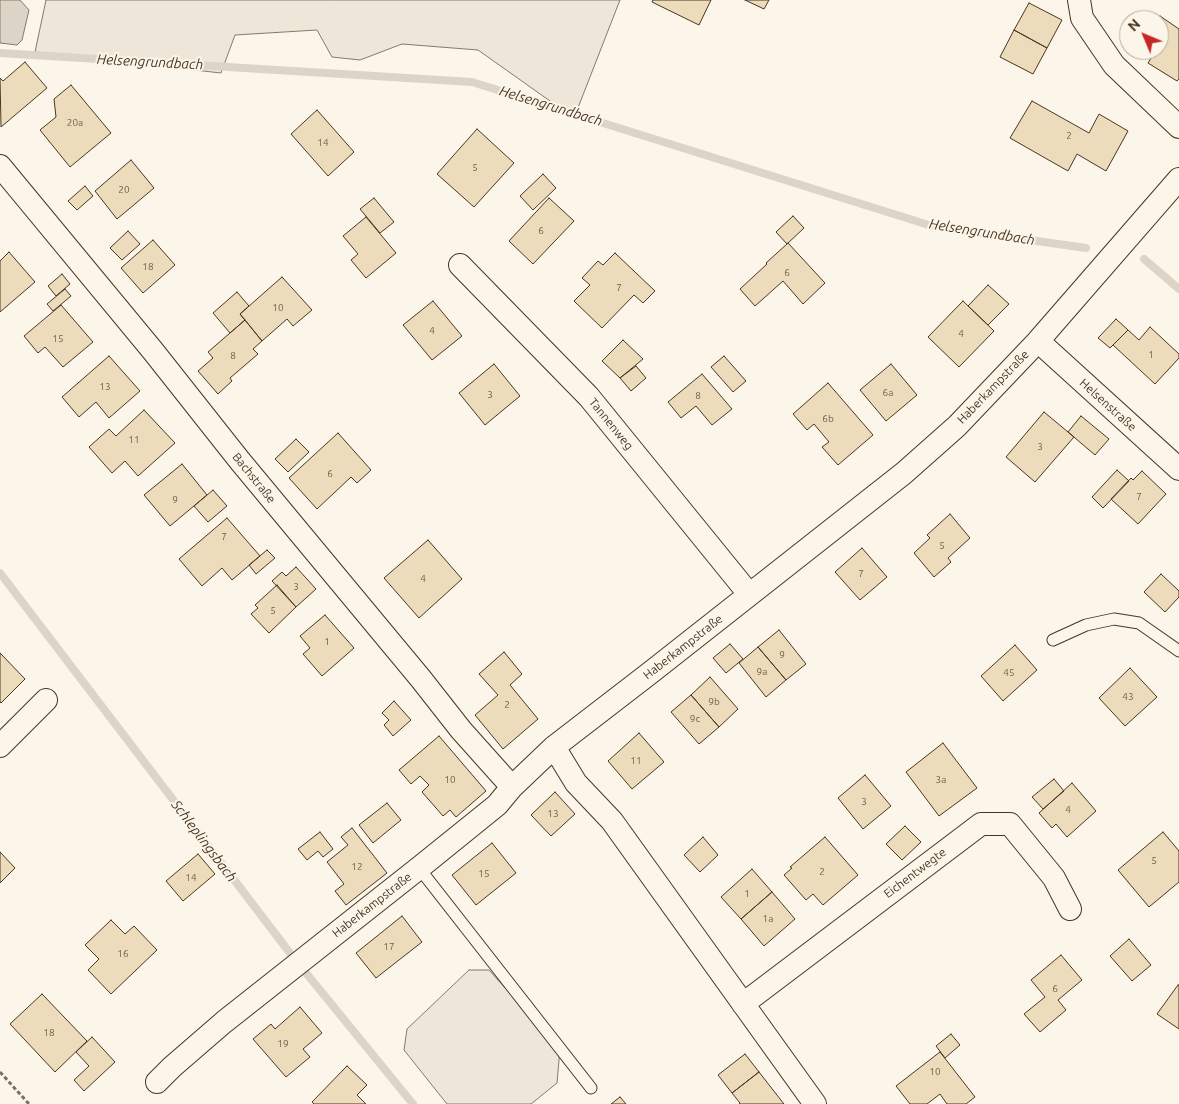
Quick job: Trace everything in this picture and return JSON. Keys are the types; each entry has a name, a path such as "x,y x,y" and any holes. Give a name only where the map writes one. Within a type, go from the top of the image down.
{"street":[{"path":"1079,0 1082,18 1114,65 1179,127"},
{"name":"Bachstraße","path":"0,166 461,730 512,787"},
{"name":"Haberkampstraße","path":"157,1082 224,1022 496,805 554,747 904,473 957,426 1038,341 1179,179"},
{"name":"Tannenweg","path":"460,265 589,397 749,594"},
{"name":"Helsenstraße","path":"1038,341 1179,469"},
{"path":"0,746 46,700"},
{"path":"554,747 576,783 612,821 815,1104"},
{"name":"Eichentwegte","path":"743,1004 981,824 1010,824 1054,878 1070,909"}],"lane":[{"path":"1053,640 1086,625 1114,619 1139,623 1179,651"},
{"path":"419,868 590,1088"}],"path":[{"path":"0,1072 29,1104"}],"shaded area":[{"path":"0,0 20,0 29,10 22,40 17,45 0,43"},
{"path":"46,0 620,0 574,118 478,50 402,44 360,60 332,57 317,30 235,35 221,73 35,52"},
{"path":"469,970 489,970 560,1049 557,1083 531,1104 447,1104 404,1050 407,1029"}],"building":[{"path":"653,0 711,0 699,25 652,2"},
{"path":"745,0 769,0 764,9"},
{"path":"1029,3 1062,20 1047,48 1014,30"},
{"path":"1169,22 1179,29 1179,79 1177,81 1148,63 1150,60 1169,60"},
{"path":"1014,30 1047,48 1033,74 1000,57"},
{"path":"25,62 47,88 1,127 0,78 3,81"},
{"path":"71,85 111,133 70,167 40,130 56,117 54,99"},
{"path":"1032,101 1089,133 1099,114 1128,131 1106,171 1077,154 1068,171 1010,138"},
{"path":"317,110 354,152 328,176 291,134"},
{"path":"477,129 514,163 474,207 437,174"},
{"path":"131,160 154,188 117,219 95,191"},
{"path":"543,174 556,188 533,210 520,196"},
{"path":"85,186 93,196 77,210 68,201"},
{"path":"374,198 394,222 380,233 360,209"},
{"path":"549,198 574,221 533,264 509,241"},
{"path":"793,216 804,228 787,244 776,232"},
{"path":"366,217 396,253 366,278 351,260 358,254 343,236"},
{"path":"128,231 140,244 122,260 110,248"},
{"path":"153,240 175,265 143,293 121,268"},
{"path":"788,243 825,283 803,304 783,281 755,306 740,289"},
{"path":"9,252 35,282 0,312 0,261"},
{"path":"615,253 655,291 643,303 634,295 602,328 574,301 590,285 582,278 598,261 603,265"},
{"path":"62,274 70,284 56,296 48,286"},
{"path":"282,277 312,310 293,326 287,319 262,341 240,314"},
{"path":"988,285 1009,304 988,325 968,306"},
{"path":"65,289 71,296 53,311 47,304"},
{"path":"237,292 249,306 240,314 245,320 230,333 213,313"},
{"path":"433,301 462,336 432,360 403,325"},
{"path":"963,301 994,331 959,367 928,337"},
{"path":"61,305 93,342 63,367 45,347 38,353 24,336"},
{"path":"1116,319 1128,330 1110,348 1098,338"},
{"path":"245,320 262,341 253,349 258,354 230,378 232,381 218,394 198,371 213,358 208,352"},
{"path":"1150,327 1179,354 1179,358 1155,384 1113,345 1128,330 1139,340"},
{"path":"623,340 643,359 620,378 602,361"},
{"path":"109,356 140,391 109,418 96,402 79,417 62,397"},
{"path":"724,356 746,381 733,392 711,367"},
{"path":"494,364 520,396 485,425 459,393"},
{"path":"891,364 917,395 886,421 860,390"},
{"path":"636,366 646,378 631,391 620,378"},
{"path":"702,374 732,409 712,425 696,406 681,418 668,402"},
{"path":"828,383 873,435 838,465 822,447 829,442 814,424 807,430 793,414"},
{"path":"144,410 175,443 138,476 125,461 112,473 89,447 109,429 116,436"},
{"path":"1044,412 1074,437 1035,482 1006,457"},
{"path":"1081,416 1109,439 1095,455 1068,432"},
{"path":"338,433 371,470 357,483 351,477 317,509 289,478"},
{"path":"296,439 309,452 288,472 275,459"},
{"path":"182,464 207,495 170,526 144,495"},
{"path":"1117,470 1129,481 1103,508 1092,497"},
{"path":"1142,471 1166,494 1138,524 1111,499 1131,478 1133,480"},
{"path":"213,490 227,506 208,522 194,506"},
{"path":"950,514 970,538 948,558 951,562 934,577 914,553 930,538 927,535"},
{"path":"227,518 260,556 232,580 222,568 202,586 179,559"},
{"path":"428,540 462,579 419,618 384,578"},
{"path":"862,548 887,577 860,600 835,572"},
{"path":"267,550 275,558 256,574 249,565"},
{"path":"296,567 316,589 296,607 272,581 282,572 286,576"},
{"path":"1161,574 1179,591 1179,597 1165,612 1144,592"},
{"path":"277,585 296,607 269,633 251,614 258,608 255,605"},
{"path":"325,615 354,648 322,676 303,654 310,648 300,636"},
{"path":"779,630 806,664 786,680 758,647"},
{"path":"730,644 743,659 726,673 713,658"},
{"path":"1015,645 1037,670 1003,701 981,676"},
{"path":"758,647 786,680 766,697 739,663"},
{"path":"504,652 522,674 510,685 538,719 503,749 475,715 498,695 479,674"},
{"path":"0,653 25,679 1,703 0,702"},
{"path":"1130,668 1157,697 1125,726 1099,698"},
{"path":"710,677 738,709 719,727 691,695"},
{"path":"691,695 719,727 699,744 671,712"},
{"path":"394,701 411,720 393,736 384,725 389,720 382,713"},
{"path":"639,733 664,762 632,789 608,761"},
{"path":"439,736 486,791 456,817 450,810 443,816 422,792 429,785 420,776 411,784 399,770"},
{"path":"943,743 977,788 939,816 906,772"},
{"path":"865,775 891,806 863,829 838,798"},
{"path":"1054,779 1064,791 1043,809 1032,797"},
{"path":"1072,783 1096,811 1067,837 1056,824 1052,828 1039,813"},
{"path":"555,792 575,814 551,836 531,815"},
{"path":"387,803 401,820 373,843 359,825"},
{"path":"905,826 921,842 902,860 886,844"},
{"path":"352,828 387,873 346,905 335,891 344,884 327,862 348,845 341,837"},
{"path":"320,832 333,849 323,857 318,851 307,860 298,849"},
{"path":"1163,832 1179,851 1179,882 1149,907 1118,870"},
{"path":"703,837 718,855 700,872 684,855"},
{"path":"825,837 858,875 823,905 813,894 806,900 784,875 792,868 790,867"},
{"path":"492,843 516,873 476,905 452,875"},
{"path":"0,852 15,868 0,883"},
{"path":"198,854 215,874 183,901 166,881"},
{"path":"752,869 772,892 741,919 721,897"},
{"path":"772,892 795,919 764,946 741,919"},
{"path":"402,916 422,942 376,978 356,953"},
{"path":"111,920 125,934 134,926 157,950 111,994 88,970 99,959 85,945"},
{"path":"1129,939 1151,965 1132,981 1110,956"},
{"path":"1061,955 1082,980 1058,1000 1066,1010 1040,1032 1024,1014 1045,997 1031,980"},
{"path":"1179,985 1179,1029 1157,1014"},
{"path":"42,994 87,1041 55,1072 10,1024"},
{"path":"300,1007 322,1033 303,1049 310,1057 286,1077 253,1039 271,1024 275,1029"},
{"path":"951,1034 960,1045 945,1058 936,1046"},
{"path":"92,1037 115,1062 84,1091 74,1080 89,1066 76,1052"},
{"path":"940,1052 975,1097 966,1104 947,1104 940,1094 927,1104 910,1104 896,1086"},
{"path":"745,1054 759,1072 732,1093 718,1075"},
{"path":"347,1066 367,1085 357,1095 366,1104 314,1104 312,1102"},
{"path":"759,1072 784,1104 739,1104 732,1093"},
{"path":"620,1097 626,1104 611,1104"}],"waterway":[{"name":"Helsengrundbach","path":"0,53 472,82 932,226 1086,248"},
{"name":"Helsengrundbach","path":"1144,259 1179,289"},
{"name":"Schleplingsbach","path":"0,573 293,957 413,1104"}]}
